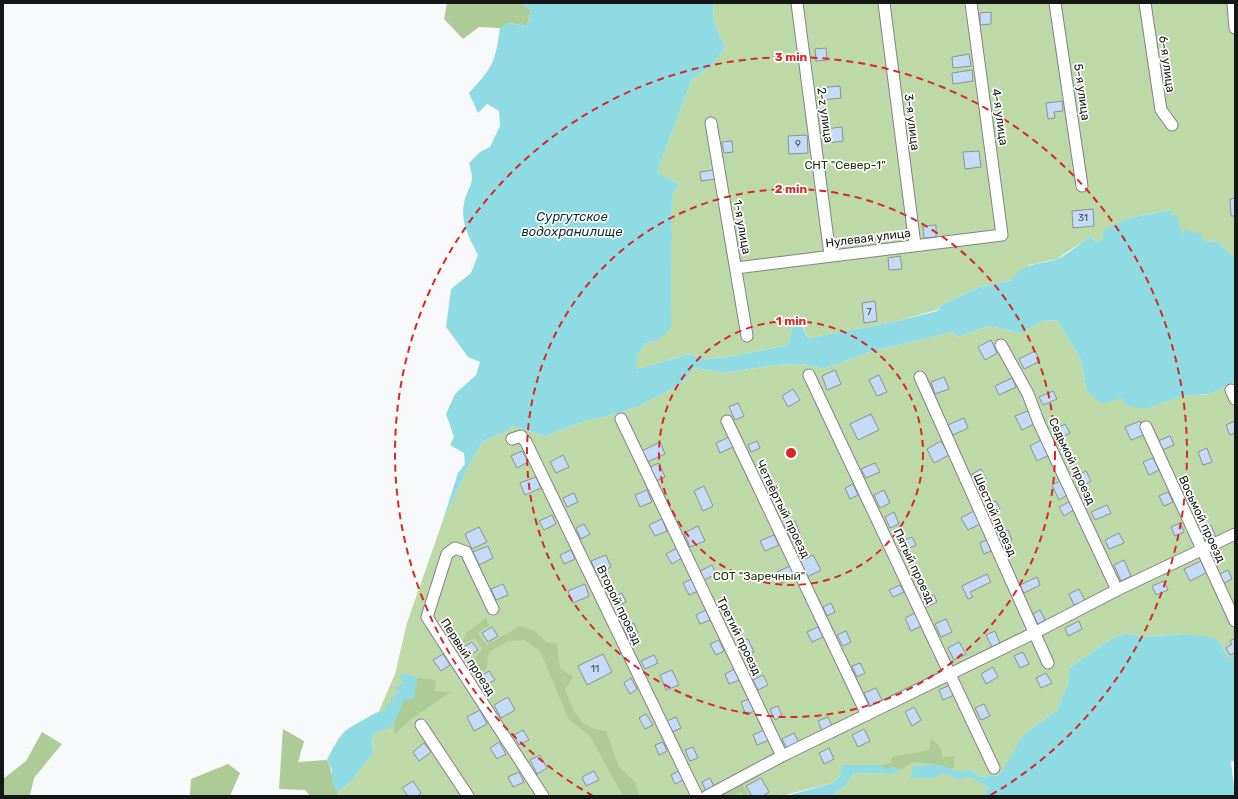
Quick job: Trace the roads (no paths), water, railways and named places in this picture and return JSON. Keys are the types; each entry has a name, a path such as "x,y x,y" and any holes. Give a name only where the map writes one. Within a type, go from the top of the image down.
{"street":[{"name":"2-z улица","path":"797,3 830,255"},
{"name":"3-я улица","path":"884,3 915,245"},
{"name":"4-я улица","path":"971,3 1002,235"},
{"name":"5-я улица","path":"1055,3 1082,186"},
{"name":"6-я улица","path":"1145,3 1161,110 1172,124"},
{"path":"1233,3 1235,28"},
{"name":"1-я улица","path":"711,123 748,336"},
{"name":"Нулевая улица","path":"736,268 830,255 1002,235"},
{"name":"Седьмой проезд","path":"1001,345 1028,394 1039,423 1117,590"},
{"name":"Пятый проезд","path":"809,375 994,768"},
{"name":"Шестой проезд","path":"920,377 1048,663"},
{"name":"Третий проезд","path":"621,419 782,756"},
{"name":"Четвёртый проезд","path":"727,421 867,715"},
{"name":"Восьмой проезд","path":"1146,427 1235,621"},
{"name":"Второй проезд","path":"512,439 521,436 526,442 697,796"},
{"path":"707,796 782,756 1034,633 1117,590 1202,551 1235,534"},
{"name":"Первый проезд","path":"493,609 466,552 455,548 447,554 427,618 543,796"},
{"path":"421,725 468,796"}],"water":[{"name":"Сургутское водохранилище","path":"520,3 713,3 714,22 725,47 712,66 692,79 657,172 679,184 672,196 671,328 658,340 645,344 636,359 636,369 691,354 700,359 728,357 788,345 793,325 800,322 808,338 893,322 937,311 941,305 980,287 1012,280 1016,274 1026,267 1057,259 1091,236 1096,243 1104,237 1102,231 1129,218 1171,210 1171,216 1177,215 1183,238 1184,229 1201,234 1204,241 1218,242 1235,258 1235,381 1211,394 1182,396 1146,409 1125,405 1122,398 1102,404 1087,391 1080,358 1057,320 1042,321 1022,333 989,326 958,337 953,332 873,351 823,369 802,364 775,365 724,373 694,368 682,383 640,406 604,417 588,420 545,436 512,426 506,432 483,441 467,469 442,523 458,473 465,464 464,453 450,445 454,437 446,414 455,394 476,375 480,362 468,357 446,327 451,289 471,273 478,255 471,242 464,222 463,214 465,199 472,179 469,163 480,152 490,147 500,126 499,111 487,104 478,113 469,93 492,64 500,28 509,23 527,26 531,10"},
{"path":"1128,633 1142,637 1182,634 1212,637 1221,644 1228,657 1235,657 1235,762 1231,761 1235,796 983,796 988,788 971,777 959,780 943,773 936,778 910,778 914,766 932,765 940,765 958,771 970,770 980,777 1000,775 1023,735 1057,710 1069,682 1069,668 1111,639"},
{"path":"407,674 417,678 414,698 404,700 392,726 379,731 372,736 373,753 351,782 338,792 332,783 332,770 327,760 338,739 350,727 379,712 385,711 386,704 394,705 390,700 395,695 400,693 394,688 404,683 399,676"},
{"path":"841,765 881,765 885,770 893,767 903,769 891,774 854,773 846,785 831,796 786,796 833,783 841,775"}],"park label":[{"name":"СНТ \"Север-1\"","path":"845,165"},
{"name":"СОТ \"Заречный\"","path":"759,576"}]}
